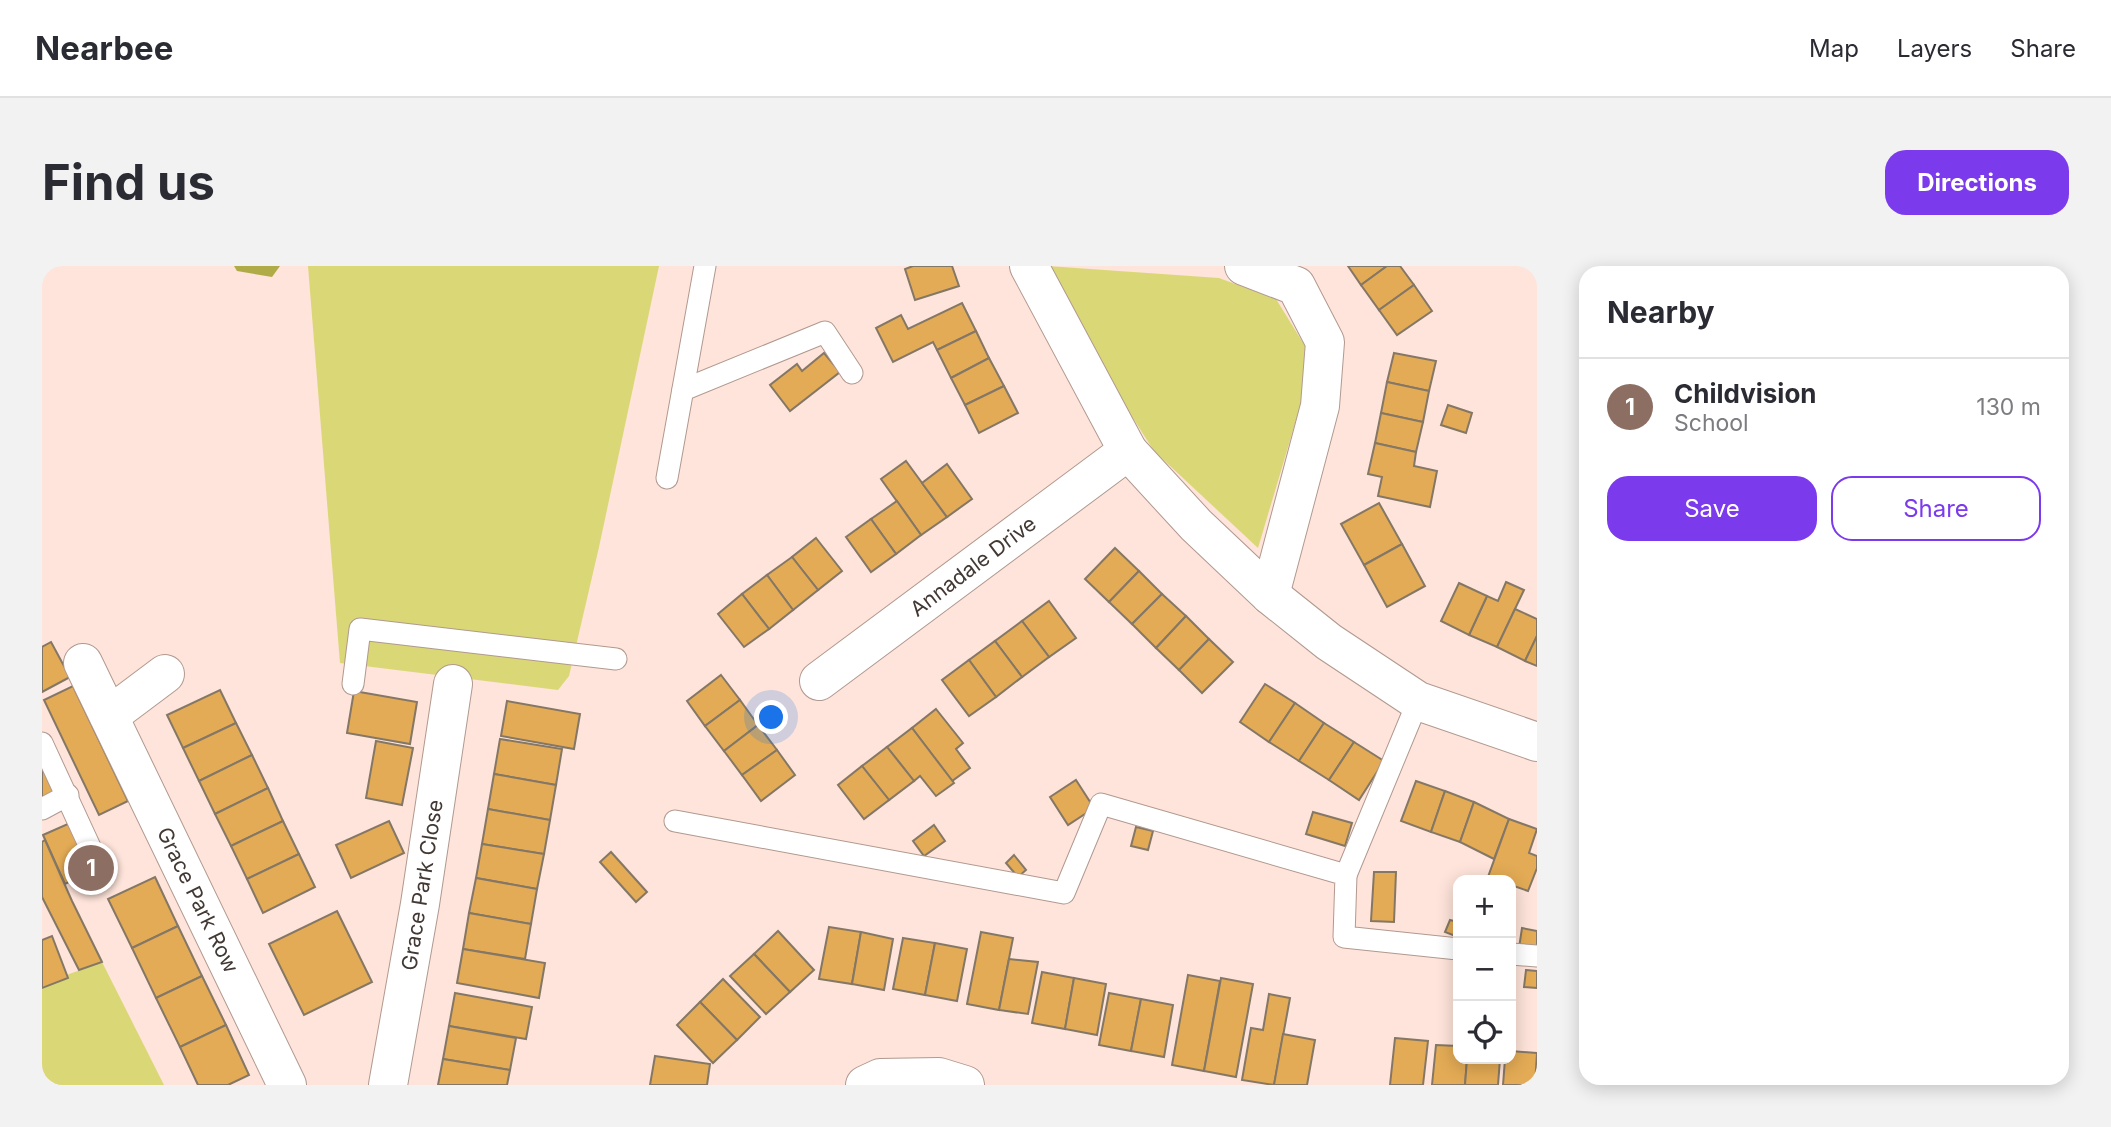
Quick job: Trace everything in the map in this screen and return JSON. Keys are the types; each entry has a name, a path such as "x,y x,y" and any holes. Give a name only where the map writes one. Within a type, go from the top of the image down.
{"street":[{"path":"1029,266 1128,451 1196,525 1270,595 1329,642 1418,701 1537,742"},
{"path":"1244,266 1296,286 1325,342 1320,406 1270,595"},
{"name":"Annadale Drive","path":"819,681 1128,451"},
{"name":"Grace Park Row","path":"83,663 287,1085"},
{"path":"109,716 165,674"},
{"name":"Grace Park Close","path":"388,1085 420,904 453,684"},
{"path":"865,1085 880,1078 939,1077 965,1085"}],"lane":[{"path":"667,478 705,266"},
{"path":"683,390 825,332 852,373"},
{"path":"353,684 360,629 616,659"},
{"path":"1418,701 1346,875 1344,937 1453,948"},
{"path":"42,743 96,860"},
{"path":"42,808 68,795"},
{"path":"675,821 1064,893 1101,804 1346,875"},
{"path":"1516,954 1537,956"}],"shaded area":[{"path":"234,266 280,266 272,277 237,271"},
{"path":"308,266 659,266 569,676 558,690 340,663"},
{"path":"1047,266 1219,278 1276,299 1305,346 1302,400 1258,548 1154,451 1106,376"},
{"path":"102,962 164,1085 42,1085 42,984"}],"building":[{"path":"913,266 952,266 959,286 915,300 905,269"},
{"path":"1348,266 1387,266 1361,285"},
{"path":"1387,266 1400,266 1414,285 1379,310 1361,285"},
{"path":"1414,285 1432,311 1397,335 1379,310"},
{"path":"962,303 976,331 937,350 933,342 893,362 876,328 901,315 908,329"},
{"path":"976,331 989,358 951,378 937,350"},
{"path":"824,353 840,372 790,411 770,385 797,364 802,371"},
{"path":"1394,353 1436,361 1429,391 1387,382"},
{"path":"989,358 1004,386 965,405 951,378"},
{"path":"1387,382 1429,391 1423,422 1381,413"},
{"path":"1004,386 1018,413 979,433 965,405"},
{"path":"1448,405 1472,413 1466,433 1441,425"},
{"path":"1381,413 1423,422 1416,452 1375,443"},
{"path":"1375,443 1416,452 1414,466 1437,471 1430,507 1378,496 1382,477 1368,474"},
{"path":"906,461 947,517 921,535 881,479"},
{"path":"947,464 972,499 947,517 922,483"},
{"path":"897,501 921,535 896,554 871,519"},
{"path":"1379,503 1402,544 1364,565 1341,524"},
{"path":"871,519 896,554 871,572 846,537"},
{"path":"816,538 842,571 818,590 792,557"},
{"path":"1402,544 1425,586 1387,607 1364,565"},
{"path":"1115,548 1139,571 1109,602 1085,579"},
{"path":"792,557 818,590 793,610 767,575"},
{"path":"1139,571 1162,594 1132,624 1109,602"},
{"path":"767,575 793,610 769,629 742,594"},
{"path":"1506,582 1524,590 1497,647 1469,635 1487,596 1498,601"},
{"path":"1459,583 1487,596 1469,635 1441,621"},
{"path":"742,594 769,629 744,647 718,614"},
{"path":"1162,594 1186,616 1156,648 1132,624"},
{"path":"1049,601 1076,638 1049,657 1022,621"},
{"path":"1515,609 1537,619 1537,636 1525,661 1497,647"},
{"path":"1186,616 1209,639 1179,670 1156,648"},
{"path":"1022,621 1049,657 1022,677 995,641"},
{"path":"1537,636 1537,666 1525,661"},
{"path":"1209,639 1233,662 1202,693 1179,670"},
{"path":"995,641 1022,677 996,697 969,660"},
{"path":"51,642 70,677 42,692 42,647"},
{"path":"969,660 996,697 969,716 942,680"},
{"path":"721,675 740,700 705,726 687,701"},
{"path":"1265,684 1295,703 1269,742 1240,722"},
{"path":"73,686 128,801 99,815 44,700"},
{"path":"220,690 236,723 183,748 167,715"},
{"path":"354,691 417,702 410,744 347,733"},
{"path":"740,700 758,725 724,751 705,726"},
{"path":"507,701 580,714 574,749 501,736"},
{"path":"1295,703 1324,723 1299,761 1269,742"},
{"path":"936,709 963,743 956,749 970,768 952,781 912,728"},
{"path":"236,723 252,755 199,781 183,748"},
{"path":"1324,723 1354,742 1329,780 1299,761"},
{"path":"758,725 777,750 742,775 724,751"},
{"path":"912,728 954,783 936,796 920,776 914,781 887,747"},
{"path":"500,739 562,749 556,785 494,774"},
{"path":"376,741 413,748 402,805 366,798"},
{"path":"1354,742 1384,761 1359,800 1329,780"},
{"path":"887,747 914,781 889,800 862,766"},
{"path":"777,750 795,775 761,801 742,775"},
{"path":"252,755 268,788 215,814 199,781"},
{"path":"42,760 60,794 42,803"},
{"path":"862,766 889,800 864,819 838,785"},
{"path":"494,774 556,785 550,820 488,809"},
{"path":"1076,780 1094,808 1068,825 1050,797"},
{"path":"1416,781 1445,791 1431,832 1401,821"},
{"path":"268,788 283,821 231,846 215,814"},
{"path":"1445,791 1474,802 1460,842 1431,832"},
{"path":"1474,802 1509,819 1494,859 1460,842"},
{"path":"488,809 550,820 544,854 482,844"},
{"path":"1313,812 1352,823 1345,846 1306,834"},
{"path":"1509,819 1537,829 1529,853 1537,856 1537,868 1528,891 1516,887 1516,875 1489,875"},
{"path":"283,821 299,854 247,879 231,846"},
{"path":"389,821 404,853 351,878 336,845"},
{"path":"70,823 93,871 65,884 43,835"},
{"path":"934,825 945,841 924,856 913,841"},
{"path":"1136,827 1153,831 1148,850 1131,846"},
{"path":"45,840 102,962 79,970 42,897 42,842"},
{"path":"482,844 544,854 537,889 476,878"},
{"path":"611,852 647,892 636,902 600,862"},
{"path":"299,854 315,887 263,913 247,879"},
{"path":"1014,855 1026,870 1018,877 1006,863"},
{"path":"1374,872 1396,872 1394,922 1371,921"},
{"path":"155,877 178,926 132,948 108,899"},
{"path":"476,878 537,889 531,924 469,913"},
{"path":"337,911 372,982 304,1015 269,944"},
{"path":"469,913 531,924 525,959 463,949"},
{"path":"1450,920 1453,921 1453,935 1445,932"},
{"path":"178,926 202,976 156,998 132,948"},
{"path":"829,927 861,932 852,984 819,979"},
{"path":"1522,928 1537,931 1537,951 1519,948"},
{"path":"778,931 814,970 790,992 754,954"},
{"path":"861,932 893,939 884,990 852,984"},
{"path":"981,932 1013,938 999,1010 967,1004"},
{"path":"52,936 68,978 42,988 42,940"},
{"path":"903,938 935,943 925,995 893,989"},
{"path":"935,943 967,949 957,1001 925,995"},
{"path":"463,949 545,963 539,998 457,983"},
{"path":"754,954 790,992 766,1014 730,976"},
{"path":"1009,959 1038,962 1028,1014 999,1010"},
{"path":"1526,970 1537,971 1537,988 1524,987"},
{"path":"1042,972 1074,978 1065,1029 1032,1023"},
{"path":"1188,975 1220,981 1204,1071 1172,1065"},
{"path":"202,976 226,1025 180,1047 156,998"},
{"path":"1074,978 1106,984 1097,1035 1065,1029"},
{"path":"1221,978 1253,984 1236,1077 1204,1071"},
{"path":"723,979 760,1017 737,1040 700,1002"},
{"path":"455,993 532,1007 526,1039 449,1026"},
{"path":"1109,993 1141,999 1131,1051 1099,1045"},
{"path":"1269,994 1290,998 1274,1085 1242,1080 1251,1028 1263,1030"},
{"path":"1141,999 1173,1005 1164,1057 1131,1051"},
{"path":"700,1002 737,1040 713,1063 677,1025"},
{"path":"226,1025 249,1075 228,1085 198,1085 180,1047"},
{"path":"449,1026 516,1038 510,1070 443,1059"},
{"path":"1283,1034 1315,1040 1307,1085 1274,1085"},
{"path":"1395,1038 1428,1041 1423,1085 1390,1085"},
{"path":"1436,1045 1453,1046 1453,1064 1467,1064 1465,1085 1432,1085"},
{"path":"1516,1051 1537,1053 1535,1085 1503,1085 1505,1064 1516,1064"},
{"path":"655,1056 710,1064 707,1085 650,1085"},
{"path":"443,1059 510,1070 507,1085 438,1085"},
{"path":"1467,1064 1500,1064 1498,1085 1465,1085"}],"place":[{"name":"Childvision","path":"91,868"}]}
